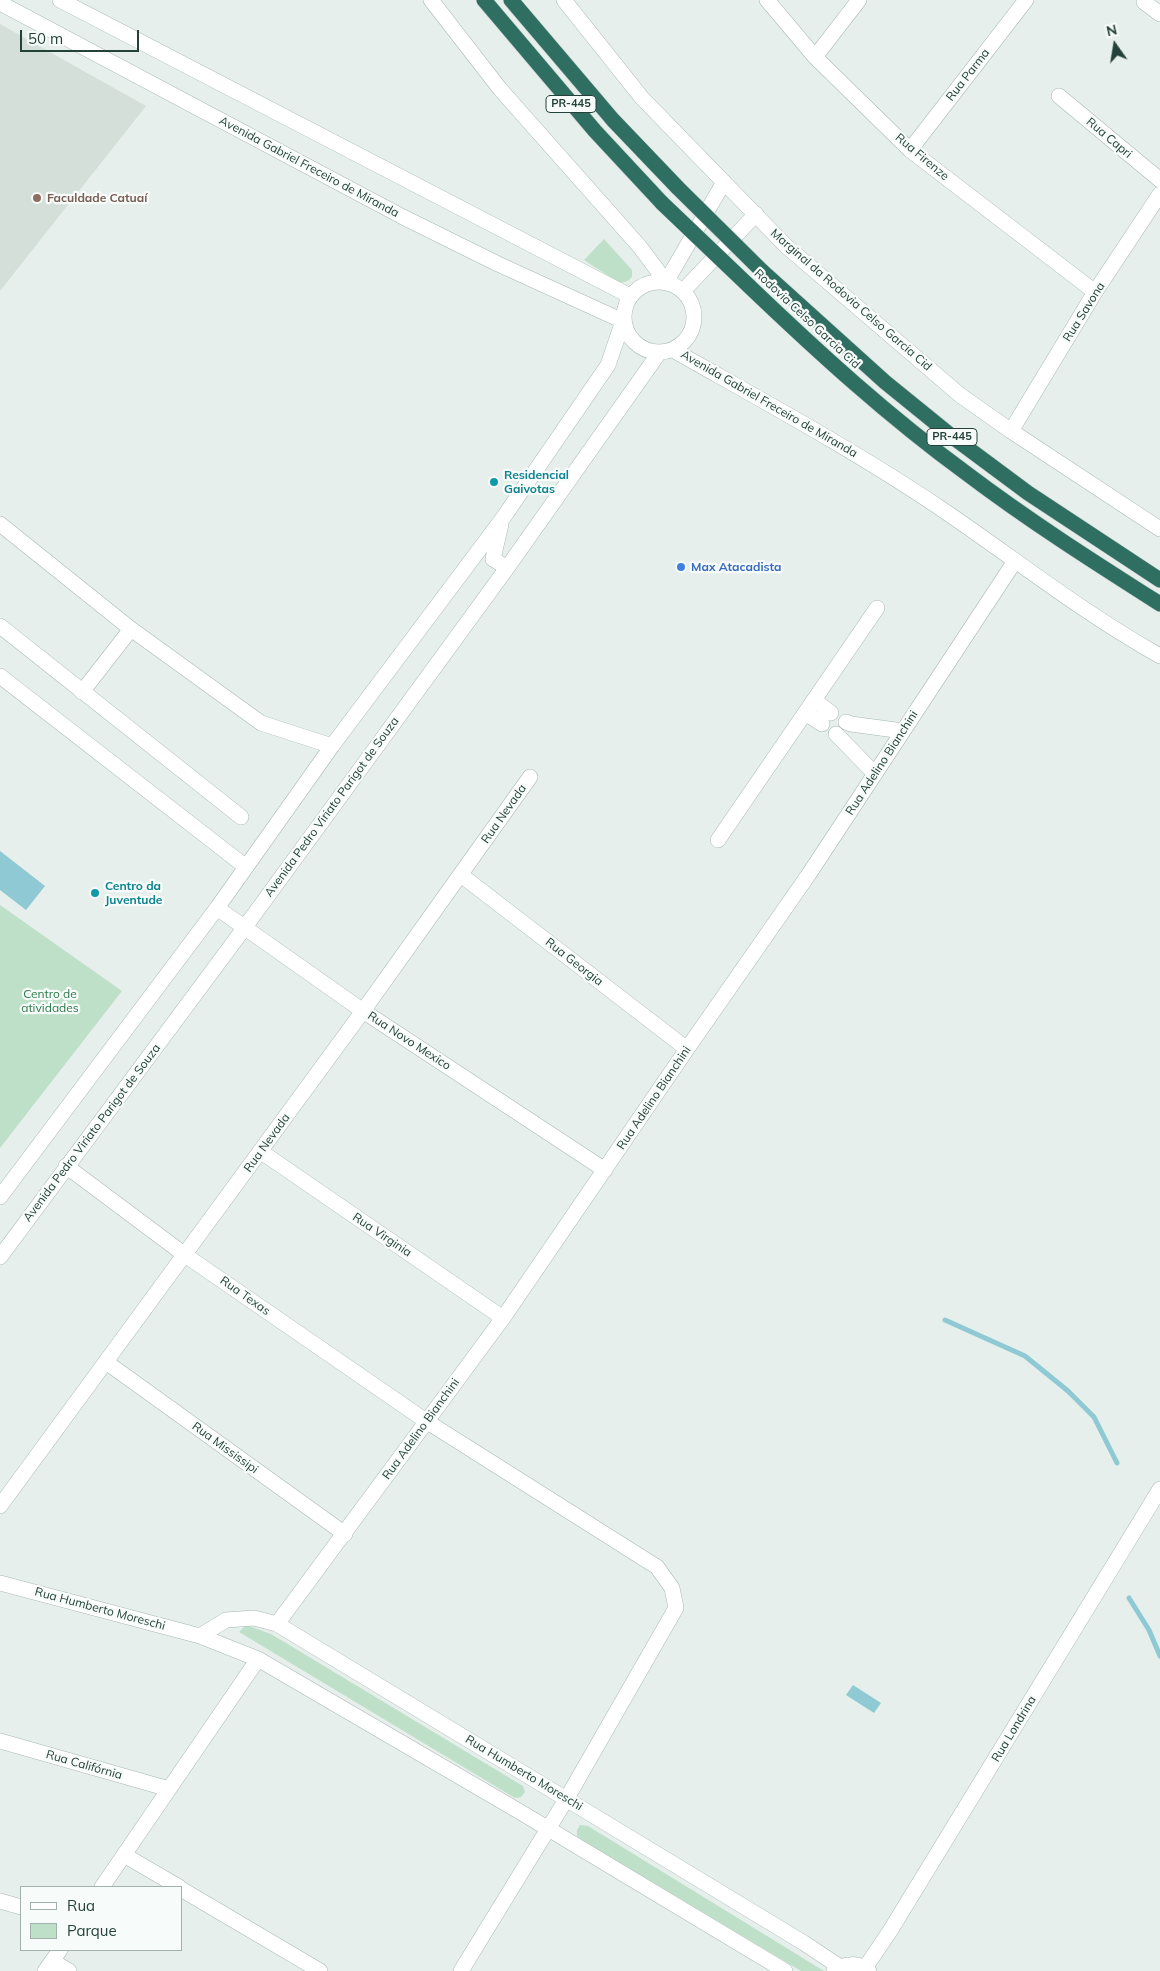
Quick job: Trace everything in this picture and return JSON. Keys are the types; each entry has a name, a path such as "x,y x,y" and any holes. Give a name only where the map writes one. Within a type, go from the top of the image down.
{"highway":[{"name":"Rodovia Celso Garcia Cid","path":"484,0 595,131 662,203 833,366 966,473 1087,558 1160,604"},
{"name":"Rodovia Celso Garcia Cid","path":"510,0 613,120 678,188 762,271 885,382 954,438 1028,493 1160,580"}],"street":[{"path":"60,0 630,296"},
{"path":"431,0 500,89 640,247 666,282 683,291 694,311 694,327 686,340 666,351 642,349 635,344 625,330 623,321"},
{"name":"Marginal da Rodovia Celso Garcia Cid","path":"564,0 642,98 786,246 960,396 1011,431 1158,522"},
{"name":"Rua Firenze","path":"767,0 815,56 910,150 1095,292"},
{"path":"815,56 859,0"},
{"name":"Rua Parma","path":"910,150 1026,0"},
{"path":"1144,2 1160,14"},
{"name":"Avenida Gabriel Freceiro de Miranda","path":"0,3 403,217 498,264 623,321"},
{"name":"Rua Capri","path":"1059,96 1160,180"},
{"path":"666,282 724,182"},
{"name":"Rua Savona","path":"1011,431 1095,292 1160,194"},
{"path":"683,291 756,214"},
{"path":"0,1197 217,908 332,746 503,518 608,365 630,296 643,286 666,282"},
{"name":"Avenida Gabriel Freceiro de Miranda","path":"666,351 866,459 1015,561"},
{"name":"Avenida Pedro Viriato Parigot de Souza","path":"0,1257 245,927 666,351"},
{"path":"503,518 493,559 507,568"},
{"path":"0,524 131,629 260,723 332,746"},
{"path":"1015,561 1117,632 1160,656"},
{"name":"Rua Adelino Bianchini","path":"277,1624 503,1318 809,874 1015,561"},
{"path":"718,840 877,608"},
{"path":"0,626 241,817"},
{"path":"82,692 131,629"},
{"path":"0,676 246,867"},
{"path":"809,707 827,718"},
{"path":"846,722 903,731"},
{"path":"836,734 875,774"},
{"name":"Rua Nevada","path":"0,1506 363,1011 530,777"},
{"name":"Rua Georgia","path":"461,874 687,1049"},
{"name":"Rua Novo Mexico","path":"217,908 363,1011 605,1170"},
{"name":"Rua Virginia","path":"260,1151 503,1318"},
{"name":"Rua Texas","path":"66,1166 185,1254 426,1421 657,1567 672,1588 676,1608 567,1798 461,1971"},
{"name":"Rua Mississipi","path":"106,1362 344,1534"},
{"name":"Rua Londrina","path":"867,1970 1160,1489"},
{"name":"Rua Humberto Moreschi","path":"0,1583 200,1636 258,1659 785,1971"},
{"name":"Rua Humberto Moreschi","path":"200,1636 226,1620 254,1618 277,1624 804,1943 837,1969"},
{"path":"103,1886 258,1659"},
{"name":"Rua Califórnia","path":"0,1741 169,1789"},
{"path":"124,1855 177,1886"},
{"path":"182,1889 320,1971"},
{"path":"0,1901 20,1906"},
{"path":"52,1961 68,1971"},
{"path":"837,1969 848,1964 857,1965 867,1970"}],"shaded area":[{"name":"Faculdade Catuaí","path":"0,24 146,106 0,291"}],"green space":[{"path":"604,239 632,270 632,277 627,281 618,282 584,260"},
{"name":"Centro de atividades","path":"0,905 122,991 0,1148"},
{"path":"246,1625 271,1634 523,1786 525,1792 521,1797 515,1798 239,1632"},
{"path":"580,1825 588,1826 824,1971 801,1971 582,1840 577,1836 577,1830"}],"water":[{"path":"0,851 45,886 26,910 0,890"},
{"path":"853,1685 881,1703 874,1713 846,1695"}],"waterway":[{"path":"945,1320 1025,1356 1068,1391 1094,1417 1117,1463"},
{"path":"1129,1598 1149,1630 1160,1656"}],"place":[{"name":"Faculdade Catuaí","path":"37,198"},
{"name":"Residencial Gaivotas","path":"494,482"},
{"name":"Max Atacadista","path":"681,567"},
{"name":"Centro da Juventude","path":"95,893"}]}
